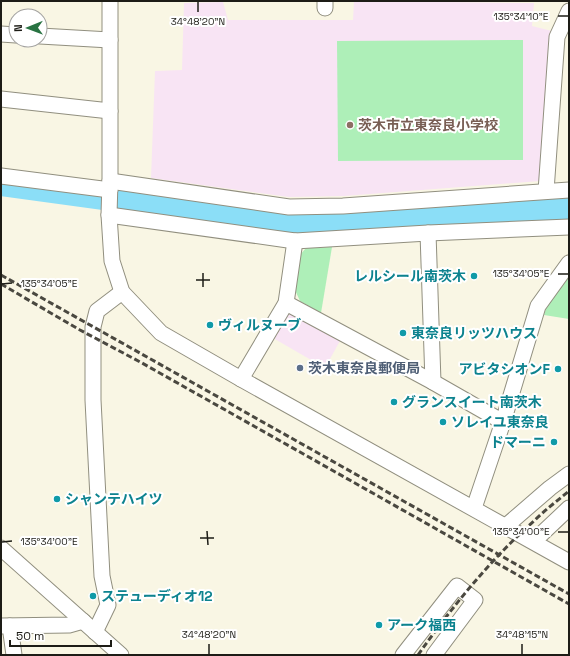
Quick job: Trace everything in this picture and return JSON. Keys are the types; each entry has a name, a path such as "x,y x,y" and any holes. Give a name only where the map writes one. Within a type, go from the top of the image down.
{"street":[{"path":"110,1 109,214 112,261 122,292 161,333 569,562"},
{"path":"546,192 557,37 569,11"},
{"path":"48,36 110,40"},
{"path":"1,99 110,111"},
{"path":"1,176 110,186 289,206 343,206 569,190"},
{"path":"109,214 295,241 428,233 569,227"},
{"path":"428,233 433,382"},
{"path":"241,379 286,303 295,241"},
{"path":"474,508 503,422 538,306 569,263"},
{"path":"95,632 108,605 102,576 93,400 93,327 97,311 122,292"},
{"path":"286,303 433,382 503,422"},
{"path":"506,526 550,488 569,474"},
{"path":"534,541 569,508"},
{"path":"1,548 121,655"},
{"path":"403,655 457,586 475,600 434,655"},
{"path":"14,655 5,626 69,625 83,621"}],"shaded area":[{"name":"茨木市立東奈良小学校","path":"354,1 534,3 532,26 556,32 540,181 344,196 289,197 151,178 155,71 182,70 184,3 223,2 228,20 353,20"},
{"path":"295,313 341,339 325,368 273,338 286,315"}],"green space":[{"path":"523,40 523,160 338,161 337,41"},
{"path":"332,247 321,313 300,301 295,290 299,256 306,248"},
{"path":"569,276 569,319 544,315 548,302"}],"waterway":[{"path":"1,184 294,224 343,223 569,208"}],"railway":[{"path":"1,275 569,594"},
{"path":"1,284 80,330 142,363 569,604"},
{"path":"418,655 444,619 487,568 542,513 569,491"}],"place":[{"name":"茨木市立東奈良小学校","path":"350,125"},
{"name":"レルシール南茨木","path":"474,276"},
{"name":"ヴィルヌーブ","path":"210,325"},
{"name":"東奈良リッツハウス","path":"403,333"},
{"name":"茨木東奈良郵便局","path":"300,368"},
{"name":"アビタシオンF","path":"558,369"},
{"name":"グランスイート南茨木","path":"394,402"},
{"name":"ソレイユ東奈良","path":"443,422"},
{"name":"ドマーニ","path":"554,442"},
{"name":"シャンテハイツ","path":"57,499"},
{"name":"ステューディオ12","path":"93,596"},
{"name":"アーク福西","path":"379,625"}]}
